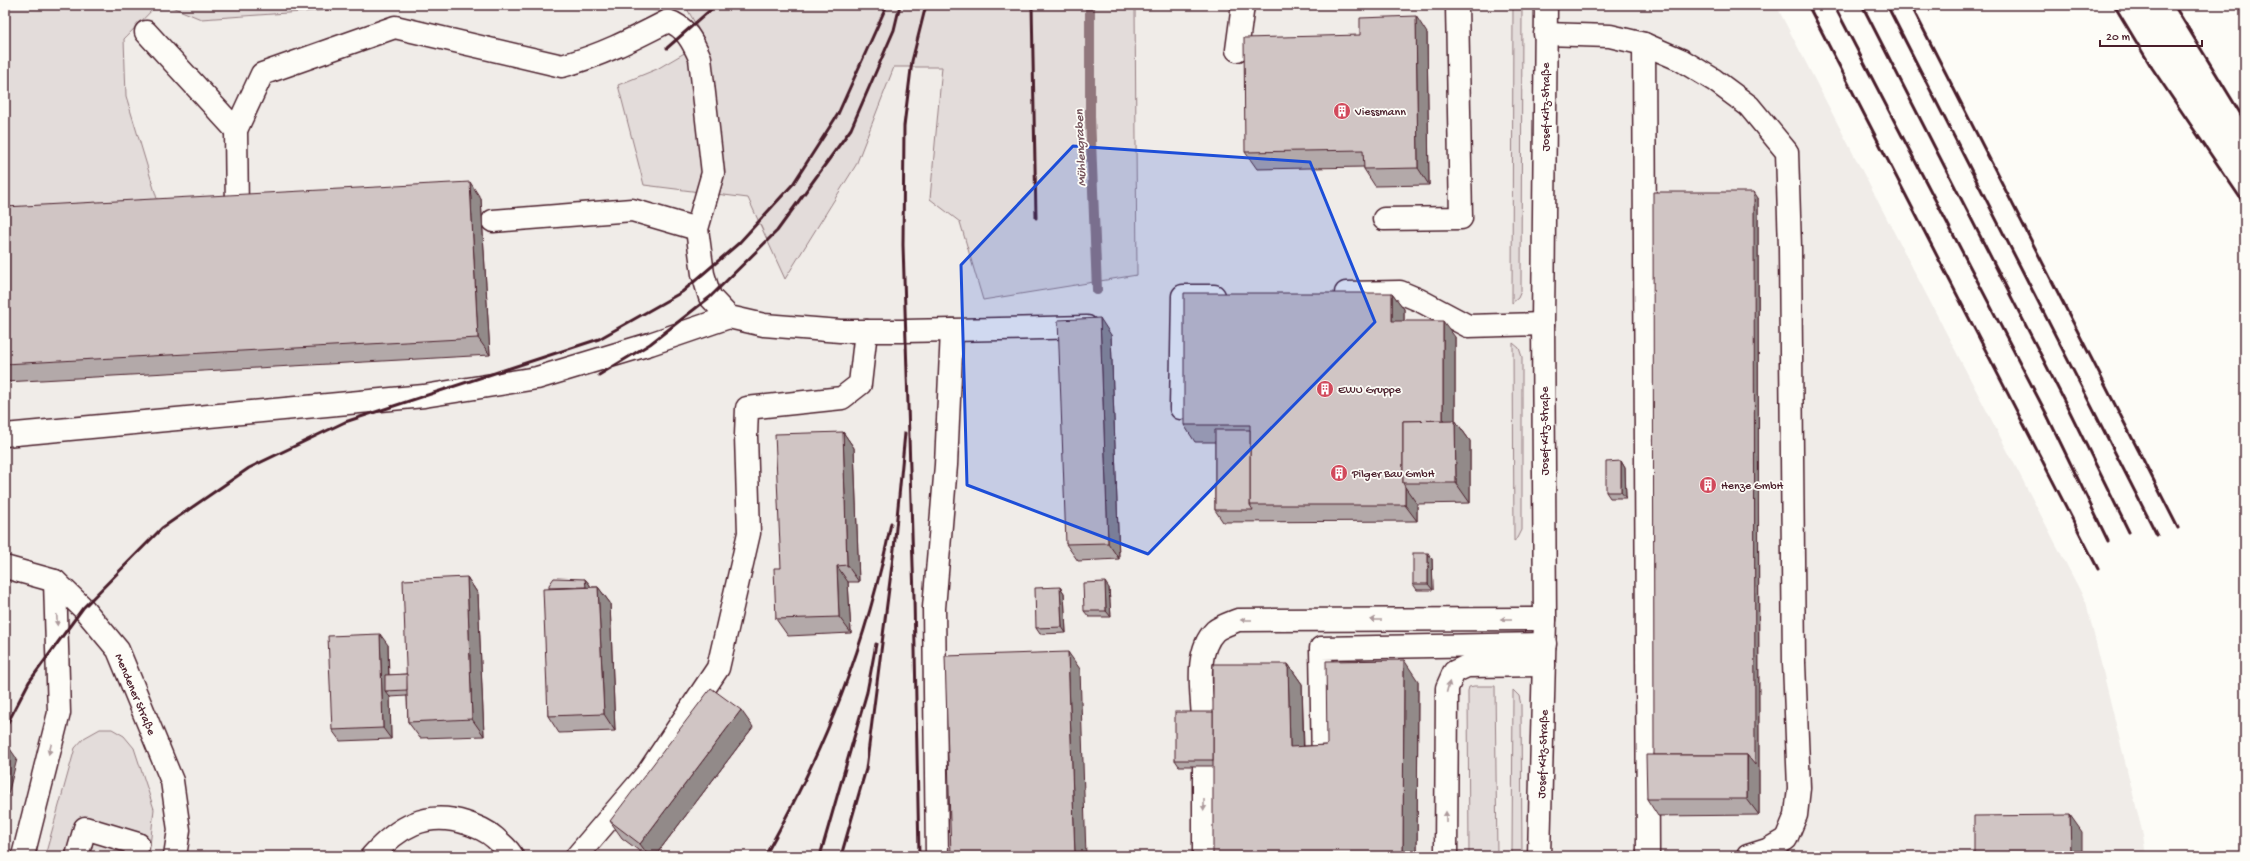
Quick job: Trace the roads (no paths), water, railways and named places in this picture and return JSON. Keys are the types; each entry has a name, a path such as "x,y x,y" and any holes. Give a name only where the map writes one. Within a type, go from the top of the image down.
{"street":[{"path":"1237,50 1243,5"},
{"path":"1384,219 1461,218 1456,5"},
{"name":"Josef-Kitz-Straße","path":"1539,856 1545,644 1543,324 1546,5"},
{"path":"237,212 236,130 262,74 395,27 562,66 586,60 614,49 668,21 678,24 685,32 694,45 700,58 713,173 697,229 703,274 710,297 729,318"},
{"path":"146,32 236,130"},
{"path":"1545,34 1610,36 1644,44 1681,60 1714,80 1749,106 1787,152 1790,248 1794,663 1799,788 1796,815 1786,839 1768,850 1748,856"},
{"path":"1644,44 1648,856"},
{"path":"493,221 632,210 697,229"},
{"path":"1323,294 1400,292 1420,300 1468,326 1543,324"},
{"path":"1181,408 1183,296 1237,295"},
{"path":"5,435 439,394 537,378 650,344 729,318 764,325 866,331 1087,327"},
{"path":"937,856 934,608 946,465 952,330"},
{"path":"577,856 647,774 718,668 749,534 746,436 747,408 842,398 860,384 866,331"},
{"name":"Mendener Straße","path":"5,567 55,581 83,608 118,650 172,781 179,830 175,856"},
{"path":"23,856 59,713 55,581"},
{"path":"1203,718 1201,674 1205,649 1216,631 1238,620 1545,619"},
{"path":"1323,767 1321,648 1545,644"},
{"path":"1446,856 1447,688 1454,672 1467,666 1544,665"},
{"path":"1204,766 1204,856"},
{"path":"372,856 389,838 413,825 428,819 449,818 487,830 512,856"},
{"path":"77,856 85,828 138,844 135,856"}],"waterway":[{"name":"Mühlengraben","path":"1090,5 1090,116 1097,290"}],"railway":[{"path":"667,48 716,5"},
{"path":"5,728 29,682 83,608 162,528 249,468 345,422 599,339 682,292 739,243 793,184 838,114 887,5"},
{"path":"599,375 650,344 710,297 777,231 851,129 894,30 900,5"},
{"path":"919,856 914,597 903,245 904,126 912,61 926,5"},
{"path":"1032,5 1036,218"},
{"path":"1808,5 2098,569"},
{"path":"1834,5 2046,413 2108,541"},
{"path":"1862,5 2068,408 2129,532"},
{"path":"1887,5 2157,535"},
{"path":"1911,5 2178,528"},
{"path":"2114,5 2152,68 2245,205"},
{"path":"2174,5 2245,121"},
{"path":"841,856 866,769 894,549 905,433"},
{"path":"765,856 807,776 842,695 870,611 891,523"},
{"path":"820,856 867,692 876,644"}],"place":[{"name":"Viessmann","path":"1342,111"},
{"name":"EWU Gruppe","path":"1325,389"},
{"name":"Pilger Bau GmbH","path":"1339,473"},
{"name":"Henze GmbH","path":"1708,485"}]}
